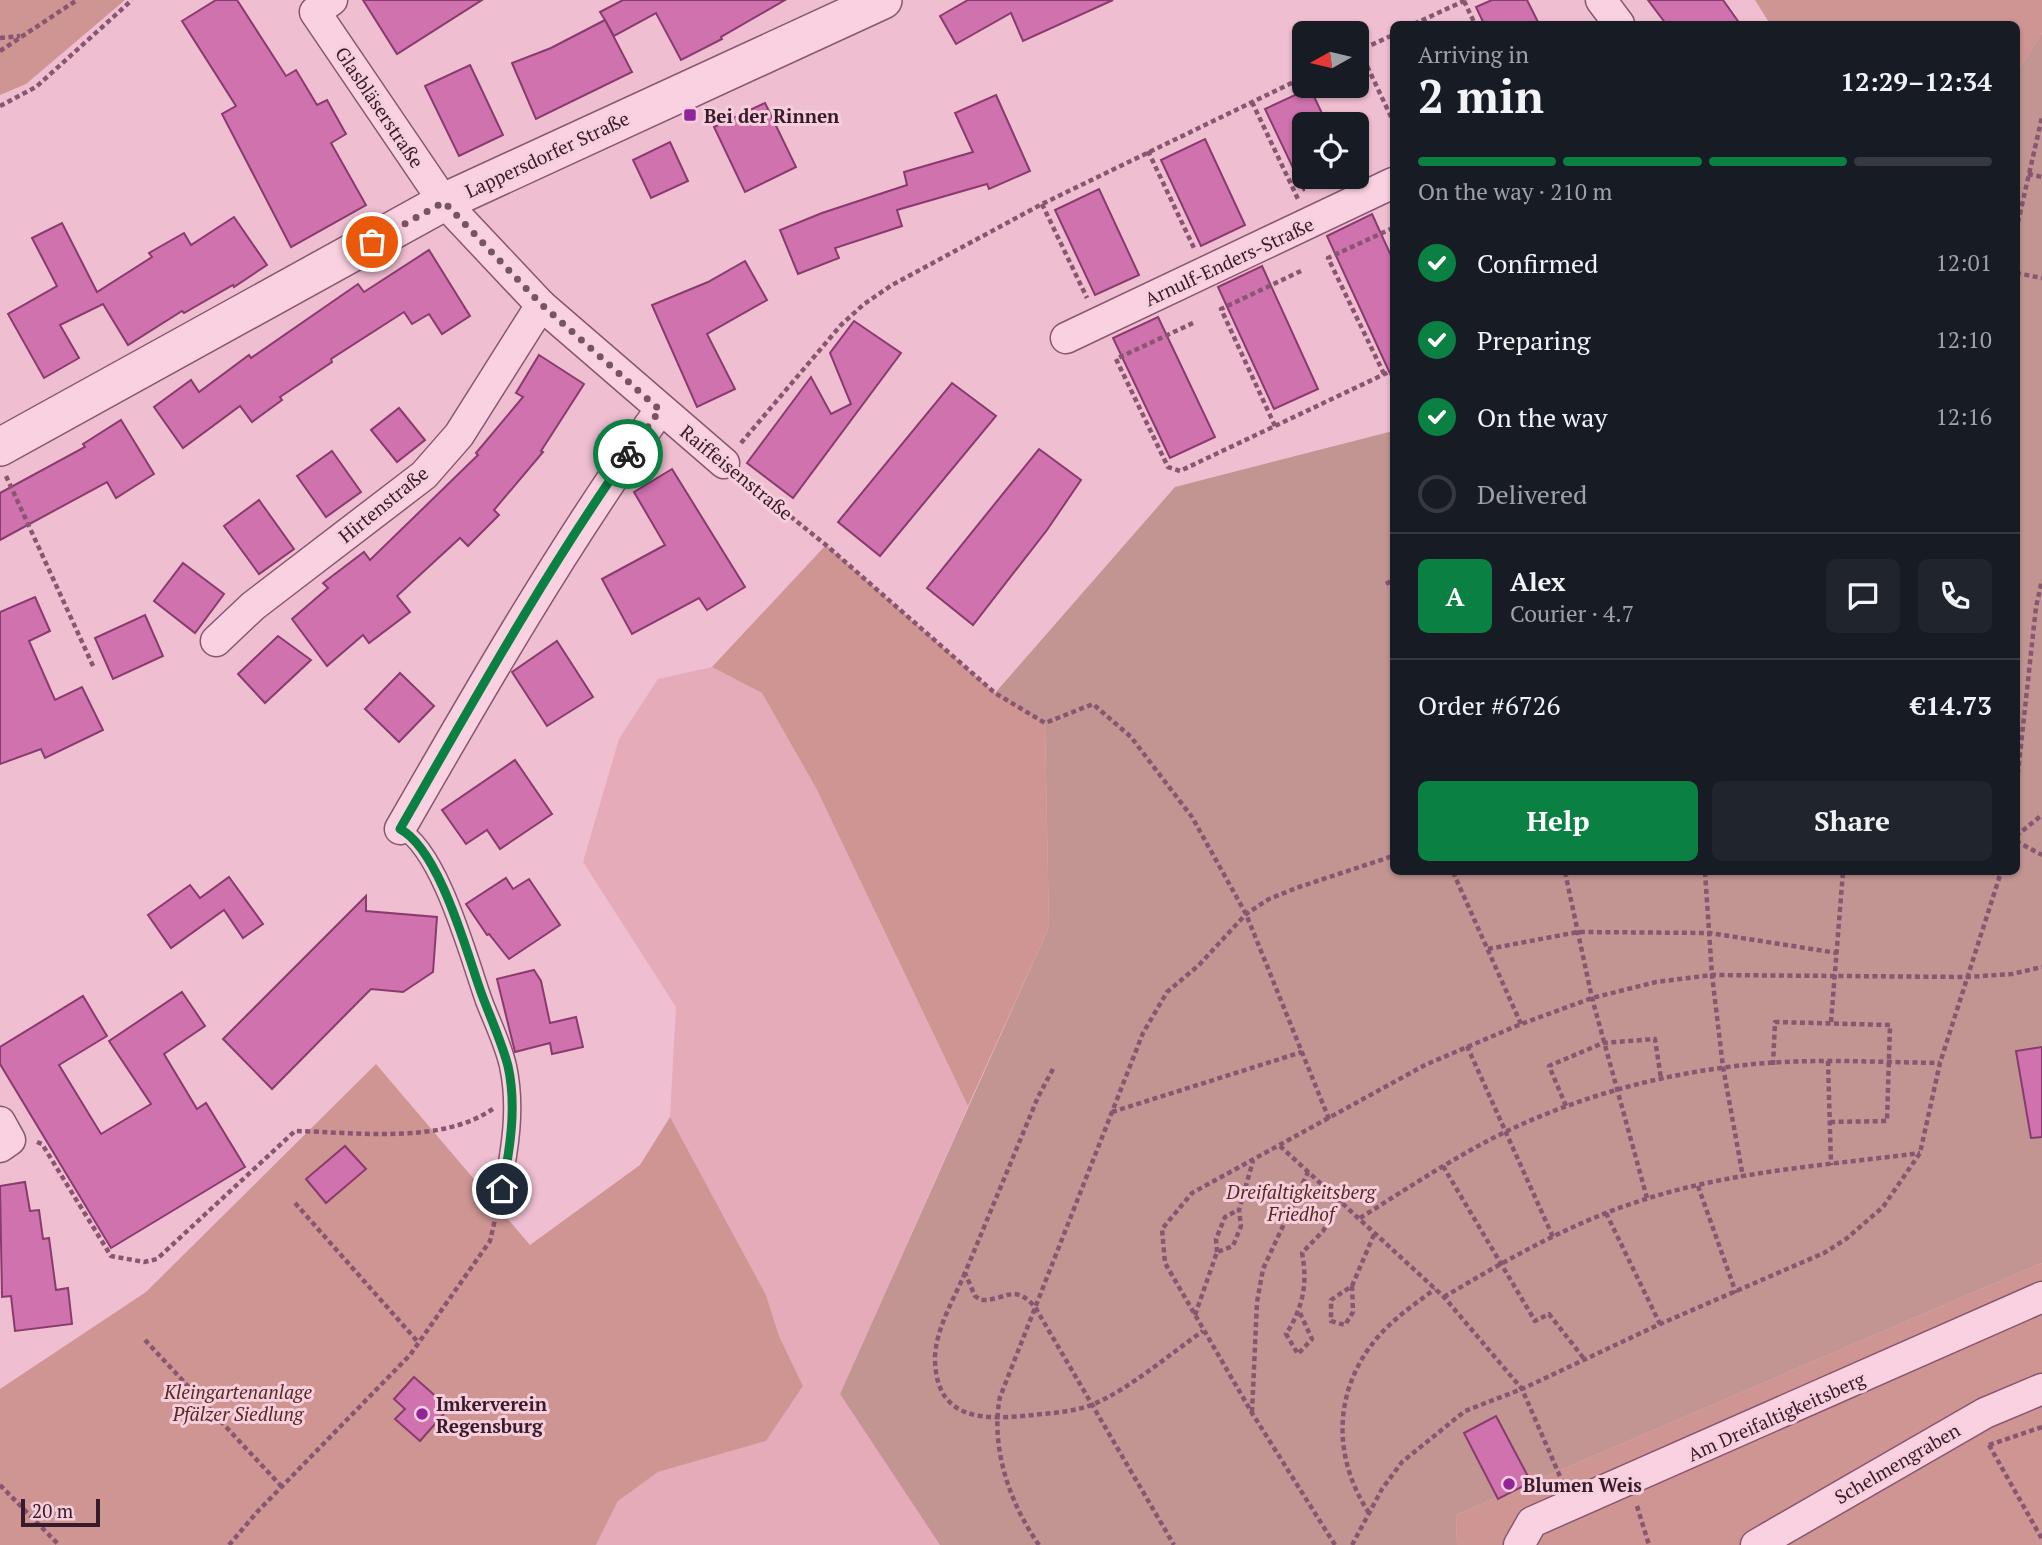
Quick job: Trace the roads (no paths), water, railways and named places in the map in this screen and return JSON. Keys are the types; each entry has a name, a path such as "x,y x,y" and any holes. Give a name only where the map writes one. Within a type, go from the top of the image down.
{"street":[{"name":"Lappersdorfer Straße","path":"3,461 444,202 883,0"},
{"path":"1601,0 1617,21"},
{"name":"Glasbläserstraße","path":"323,6 444,202"},
{"name":"Arnulf-Enders-Straße","path":"1066,338 1390,184"},
{"name":"Raiffeisenstraße","path":"444,202 541,304 724,463"},
{"name":"Hirtenstraße","path":"216,640 253,606 424,475 459,435 541,304"},
{"path":"400,829 513,632 600,493 660,410"},
{"name":"Am Dreifaltigkeitsberg","path":"1519,1545 1532,1522 2042,1297"},
{"name":"Schelmengraben","path":"1756,1545 1985,1413 2042,1389"}],"lane":[{"path":"400,829 407,832 429,861 444,889 508,1066 511,1095 509,1155 502,1189"}],"place":[{"name":"Bei der Rinnen","path":"690,115"},
{"name":"Imkerverein Regensburg","path":"422,1414"},
{"name":"Blumen Weis","path":"1509,1484"}],"park label":[{"name":"Dreifaltigkeitsberg Friedhof","path":"1301,1202"},
{"name":"Kleingartenanlage Pfälzer Siedlung","path":"238,1402"}]}
